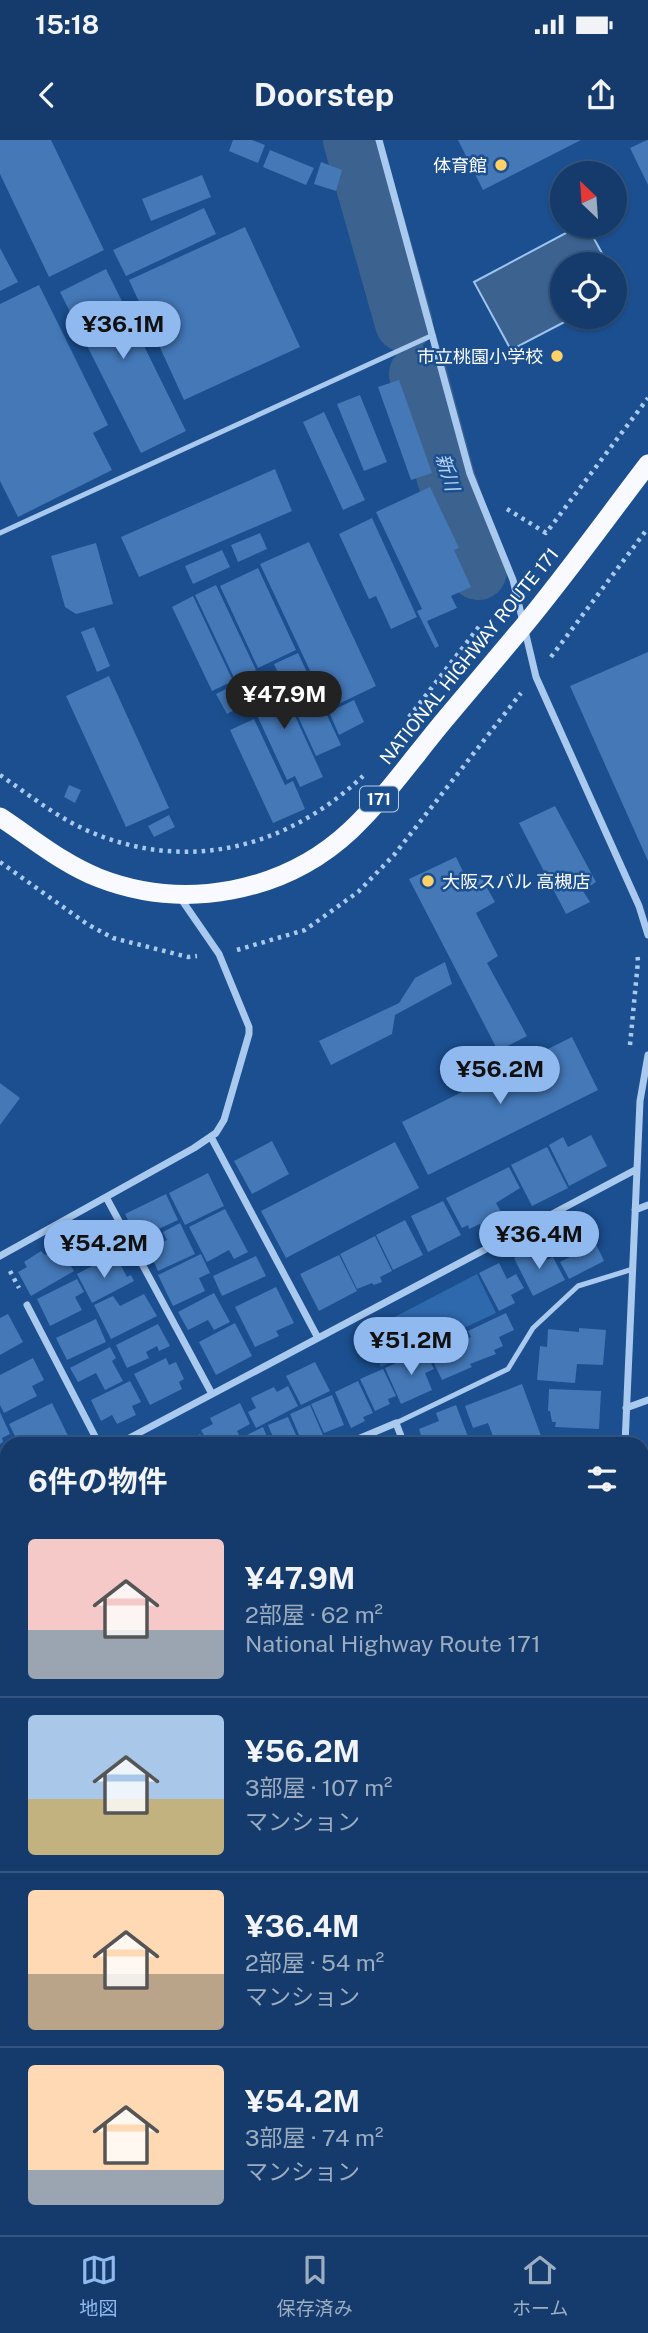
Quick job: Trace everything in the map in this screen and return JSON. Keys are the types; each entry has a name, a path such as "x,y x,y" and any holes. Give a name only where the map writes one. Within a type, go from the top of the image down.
{"highway":[{"name":"NATIONAL HIGHWAY ROUTE 171","path":"0,817 62,859 98,877 137,890 178,895 225,892 292,871 331,847 366,815 524,626 648,464"}],"street":[{"path":"379,140 470,474 513,580 536,677 639,906 648,936"},
{"path":"1,1255 211,1137 224,1120 249,1027 219,954 178,895"},
{"path":"625,1437 640,1101 648,1055"},
{"path":"211,1137 318,1338"},
{"path":"131,1437 637,1169"},
{"path":"106,1197 212,1394"},
{"path":"635,1210 648,1205"},
{"path":"27,1305 95,1437"},
{"path":"626,1408 648,1399"},
{"path":"363,1437 396,1423 401,1437"}],"lane":[{"path":"0,532 433,335"},
{"path":"396,1423 508,1369 533,1328 578,1286 632,1269"}],"path":[{"path":"546,533 648,398"},
{"path":"406,721 481,624"},
{"path":"505,648 526,703"},
{"path":"0,775 64,819 116,842 170,852 201,853 231,848 291,826 342,795 371,768"},
{"path":"629,1058 638,961 634,943"},
{"path":"1,1255 27,1305"}],"shaded area":[{"path":"556,238 594,238 601,252 550,252 551,329 511,350 474,282"},
{"path":"477,1274 496,1313 381,1367 364,1333"}],"building":[{"path":"0,140 51,140 104,250 49,277 0,174"},
{"path":"233,140 252,140 265,145 258,163 229,151"},
{"name":"体育館","path":"458,140 581,140 483,190"},
{"path":"648,140 648,185 630,148"},
{"path":"270,150 314,168 306,185 263,167"},
{"path":"321,162 342,170 336,191 314,184"},
{"path":"202,175 211,197 151,221 142,199"},
{"path":"204,208 216,234 126,276 113,250"},
{"path":"245,227 300,347 184,400 129,280"},
{"path":"0,248 18,282 0,291"},
{"path":"106,269 186,431 141,453 60,292"},
{"path":"39,285 108,425 93,433 112,470 18,517 0,481 0,304"},
{"path":"399,380 432,473 411,480 378,387"},
{"path":"360,395 387,462 364,471 337,404"},
{"path":"324,412 365,500 343,510 303,422"},
{"path":"275,469 292,511 139,577 121,537"},
{"path":"430,487 459,548 454,550 471,587 451,596 457,608 427,621 439,646 435,648 417,611 422,609 376,512"},
{"path":"372,518 417,617 391,629 376,596 369,599 339,534"},
{"path":"260,533 267,549 238,562 231,545"},
{"path":"309,542 376,686 328,709 260,564"},
{"path":"96,543 113,604 76,614 65,607 51,556"},
{"path":"222,550 230,567 193,584 185,566"},
{"path":"258,568 296,650 258,668 220,586"},
{"path":"216,585 256,670 244,676 246,680 237,684 195,595"},
{"path":"193,596 233,681 212,691 172,607"},
{"path":"94,627 110,666 97,672 81,632"},
{"path":"648,652 648,861 570,686"},
{"path":"298,653 341,745 316,756 274,664"},
{"path":"275,672 323,777 300,787 295,776 287,780 249,698 257,695 252,683"},
{"path":"109,676 169,808 126,827 66,696"},
{"path":"226,689 236,709 227,714 216,694"},
{"path":"354,700 364,722 339,735 329,712"},
{"path":"254,719 285,785 293,781 305,809 273,823 230,730"},
{"path":"69,785 81,790 75,803 64,797"},
{"path":"555,806 596,882 583,891 590,902 566,914 519,823"},
{"path":"169,815 175,827 154,837 148,826"},
{"path":"456,857 469,884 481,877 495,902 476,913 498,956 487,963 527,1036 498,1051 409,879"},
{"path":"445,962 452,984 395,1015 392,1034 331,1065 319,1041 399,1003 415,978"},
{"path":"572,1037 598,1090 428,1175 402,1122"},
{"path":"0,1083 20,1098 0,1125"},
{"path":"591,1135 607,1166 569,1186 549,1145 563,1137 568,1147"},
{"path":"272,1141 289,1174 252,1194 234,1161"},
{"path":"395,1142 419,1188 286,1258 261,1211"},
{"path":"547,1147 568,1188 532,1206 511,1165"},
{"path":"509,1167 520,1188 496,1203 505,1219 483,1230 480,1224 469,1229 468,1225 462,1228 446,1198"},
{"path":"208,1173 224,1206 185,1225 169,1193"},
{"path":"166,1194 178,1220 137,1239 125,1214"},
{"path":"443,1201 461,1235 428,1252 411,1216"},
{"path":"225,1209 248,1252 234,1259 229,1250 207,1262 189,1227"},
{"path":"586,1219 596,1237 556,1257 547,1239"},
{"path":"405,1220 423,1255 393,1270 376,1235"},
{"path":"180,1223 195,1254 158,1271 148,1249 167,1240 163,1232"},
{"path":"88,1228 91,1234 102,1228 112,1245 76,1265 63,1242"},
{"path":"375,1236 392,1271 380,1277 382,1282 357,1289 340,1254"},
{"path":"596,1244 604,1261 569,1279 560,1262"},
{"path":"60,1247 74,1271 31,1296 18,1272 27,1267 24,1262 41,1251 45,1255"},
{"path":"541,1249 547,1260 553,1257 565,1280 533,1296 514,1258"},
{"path":"201,1254 210,1273 199,1278 205,1291 173,1306 158,1275"},
{"path":"339,1255 357,1291 319,1311 300,1274"},
{"path":"256,1256 266,1276 222,1296 213,1276"},
{"path":"118,1260 127,1277 131,1275 134,1281 92,1303 77,1274 96,1264 101,1269"},
{"path":"499,1263 507,1279 516,1274 524,1288 511,1295 515,1303 499,1311 479,1273"},
{"path":"77,1279 84,1292 75,1297 82,1310 50,1326 37,1299"},
{"path":"276,1287 294,1323 276,1331 279,1336 255,1347 235,1307"},
{"path":"214,1293 230,1322 214,1330 208,1320 188,1330 178,1312"},
{"path":"144,1294 157,1316 111,1339 94,1305 113,1296 120,1306"},
{"path":"506,1313 514,1330 499,1337 503,1346 494,1350 496,1354 470,1364 472,1367 442,1380 427,1349 457,1335 460,1342 471,1337 468,1331"},
{"path":"8,1314 23,1342 0,1355 0,1318"},
{"path":"96,1319 106,1342 67,1360 56,1338"},
{"path":"235,1323 252,1356 216,1375 199,1342"},
{"path":"158,1324 170,1346 159,1351 157,1346 146,1352 149,1358 127,1368 116,1345"},
{"path":"579,1328 606,1330 603,1365 577,1364 575,1383 537,1380 540,1346 547,1347 548,1329 579,1332"},
{"path":"110,1347 116,1358 112,1361 123,1381 105,1390 96,1373 78,1382 70,1368"},
{"path":"425,1350 434,1369 425,1373 432,1390 401,1404 385,1368"},
{"path":"33,1358 44,1380 32,1386 37,1396 4,1413 0,1405 0,1375"},
{"path":"166,1358 169,1365 176,1362 184,1379 179,1382 182,1389 150,1405 134,1374"},
{"path":"315,1362 330,1391 301,1405 286,1376"},
{"path":"383,1369 396,1396 388,1399 390,1404 375,1411 360,1379"},
{"path":"130,1381 141,1402 132,1406 136,1415 117,1424 112,1415 101,1421 91,1400"},
{"path":"358,1381 373,1413 363,1417 365,1421 351,1428 335,1392"},
{"path":"522,1384 541,1437 493,1437 488,1423 473,1428 465,1406"},
{"path":"288,1386 298,1406 256,1428 248,1412 256,1408 251,1398 274,1387 277,1392"},
{"path":"549,1389 601,1391 599,1429 555,1427 556,1422 552,1422 548,1411"},
{"path":"332,1395 344,1425 324,1433 311,1404"},
{"path":"52,1403 69,1437 16,1437 9,1424"},
{"path":"240,1403 250,1424 237,1431 239,1435 235,1437 205,1437 201,1430 213,1424 210,1418"},
{"path":"310,1405 323,1435 300,1437 290,1414"},
{"path":"456,1405 468,1437 422,1437 419,1429 439,1421 436,1413"},
{"path":"0,1412 10,1434 0,1437"},
{"path":"288,1417 297,1437 273,1437 268,1425"},
{"path":"263,1427 267,1437 243,1437"}],"waterway":[{"name":"新川","path":"352,140 404,323"},
{"name":"新川","path":"418,374 446,478 478,571"}],"place":[{"name":"体育館","path":"501,165"},
{"name":"市立桃園小学校","path":"557,356"},
{"name":"大阪スバル 高槻店","path":"428,881"}]}
